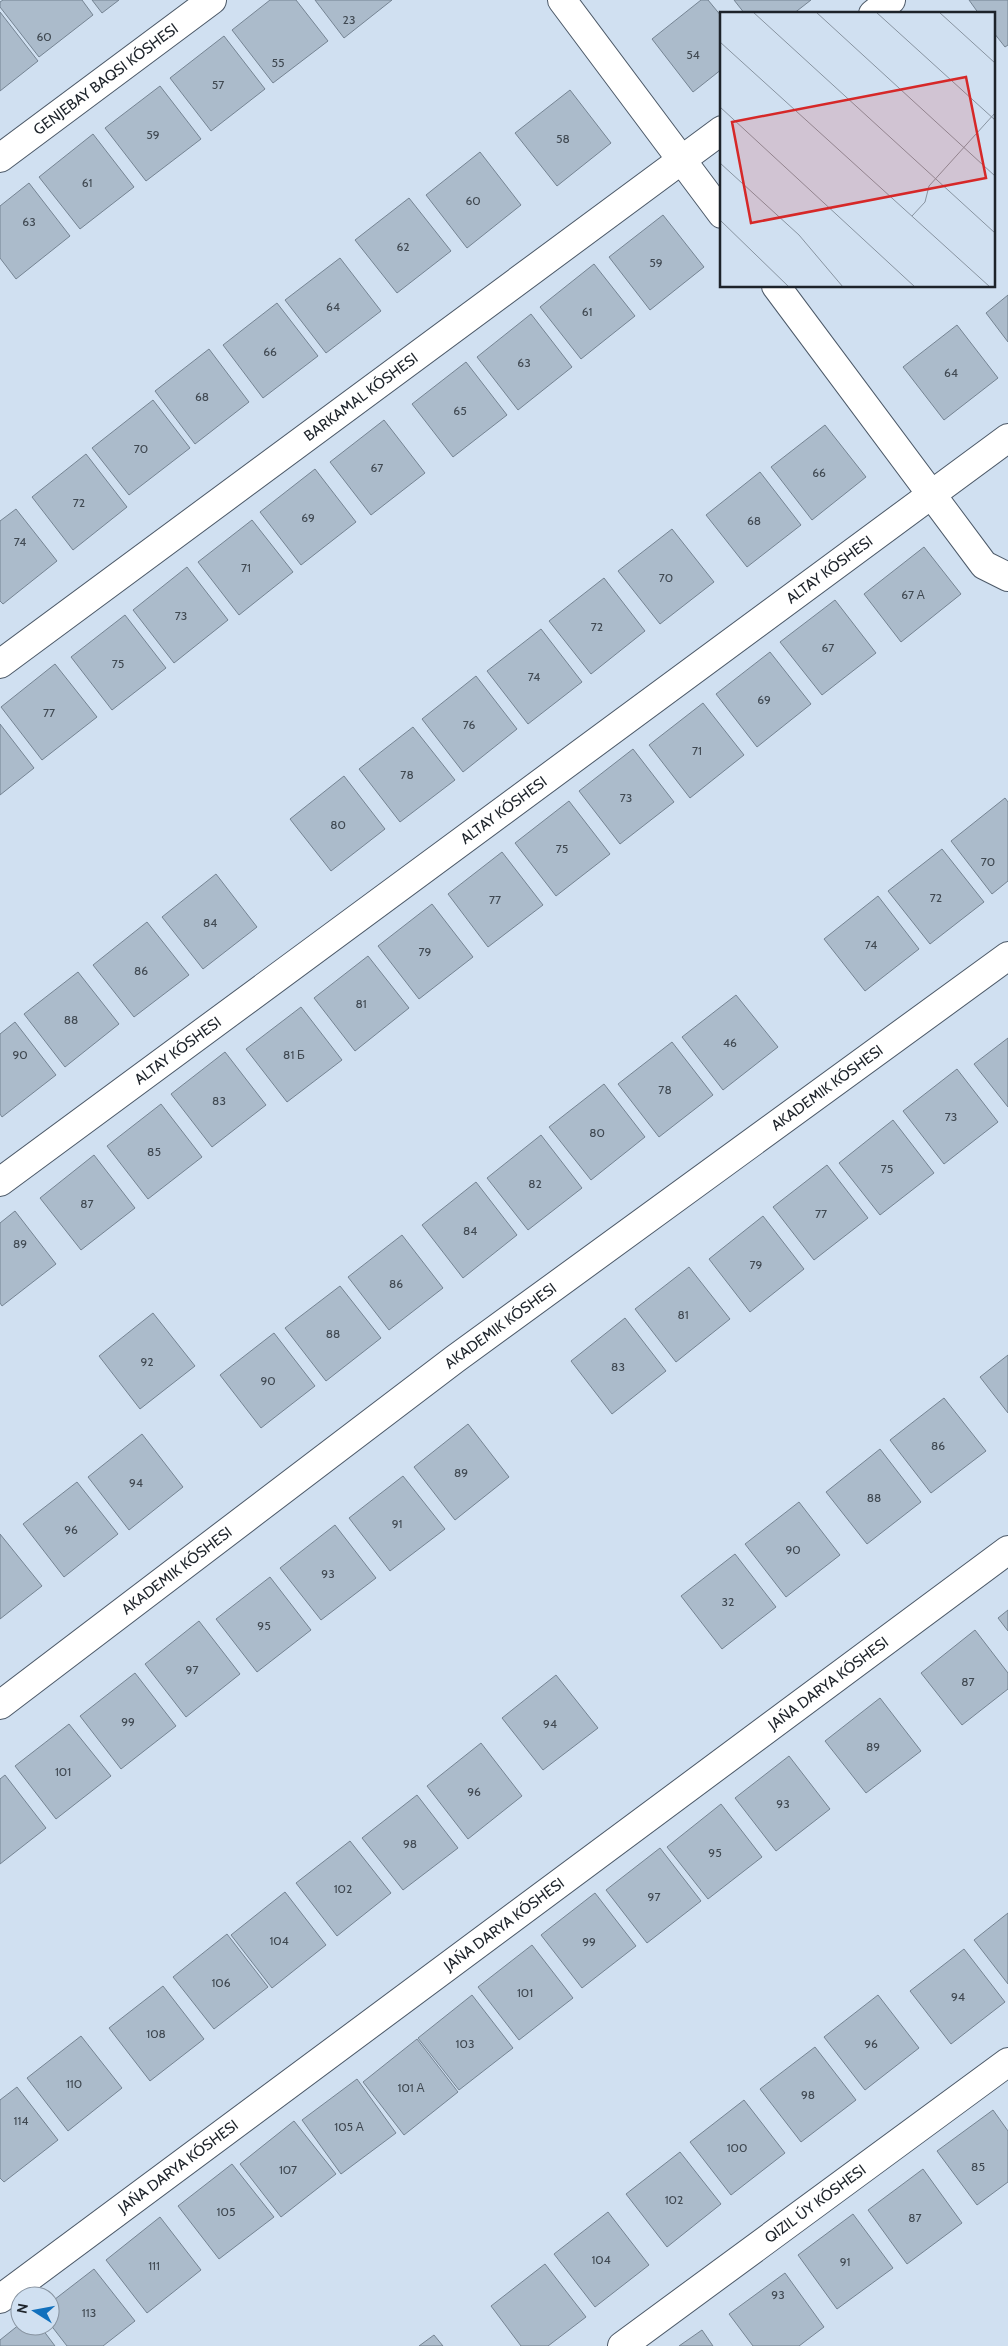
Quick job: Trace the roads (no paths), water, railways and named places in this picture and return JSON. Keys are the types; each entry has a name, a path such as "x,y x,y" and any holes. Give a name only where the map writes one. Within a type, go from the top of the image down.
{"street":[{"path":"0,158 212,0"},
{"path":"562,0 720,211"},
{"path":"876,12 891,0"},
{"name":"BARKAMAL KÓSHESI","path":"0,664 720,132"},
{"path":"777,288 984,566 1008,577"},
{"name":"ALTAY KÓSHESI","path":"0,1182 932,496 1008,438"},
{"name":"AKADEMIK KÓSHESI","path":"0,1705 455,1359 1008,956"},
{"name":"JAŃA DARYA KÓSHESI","path":"0,2299 1008,1550"},
{"path":"622,2346 1008,2062"}]}
